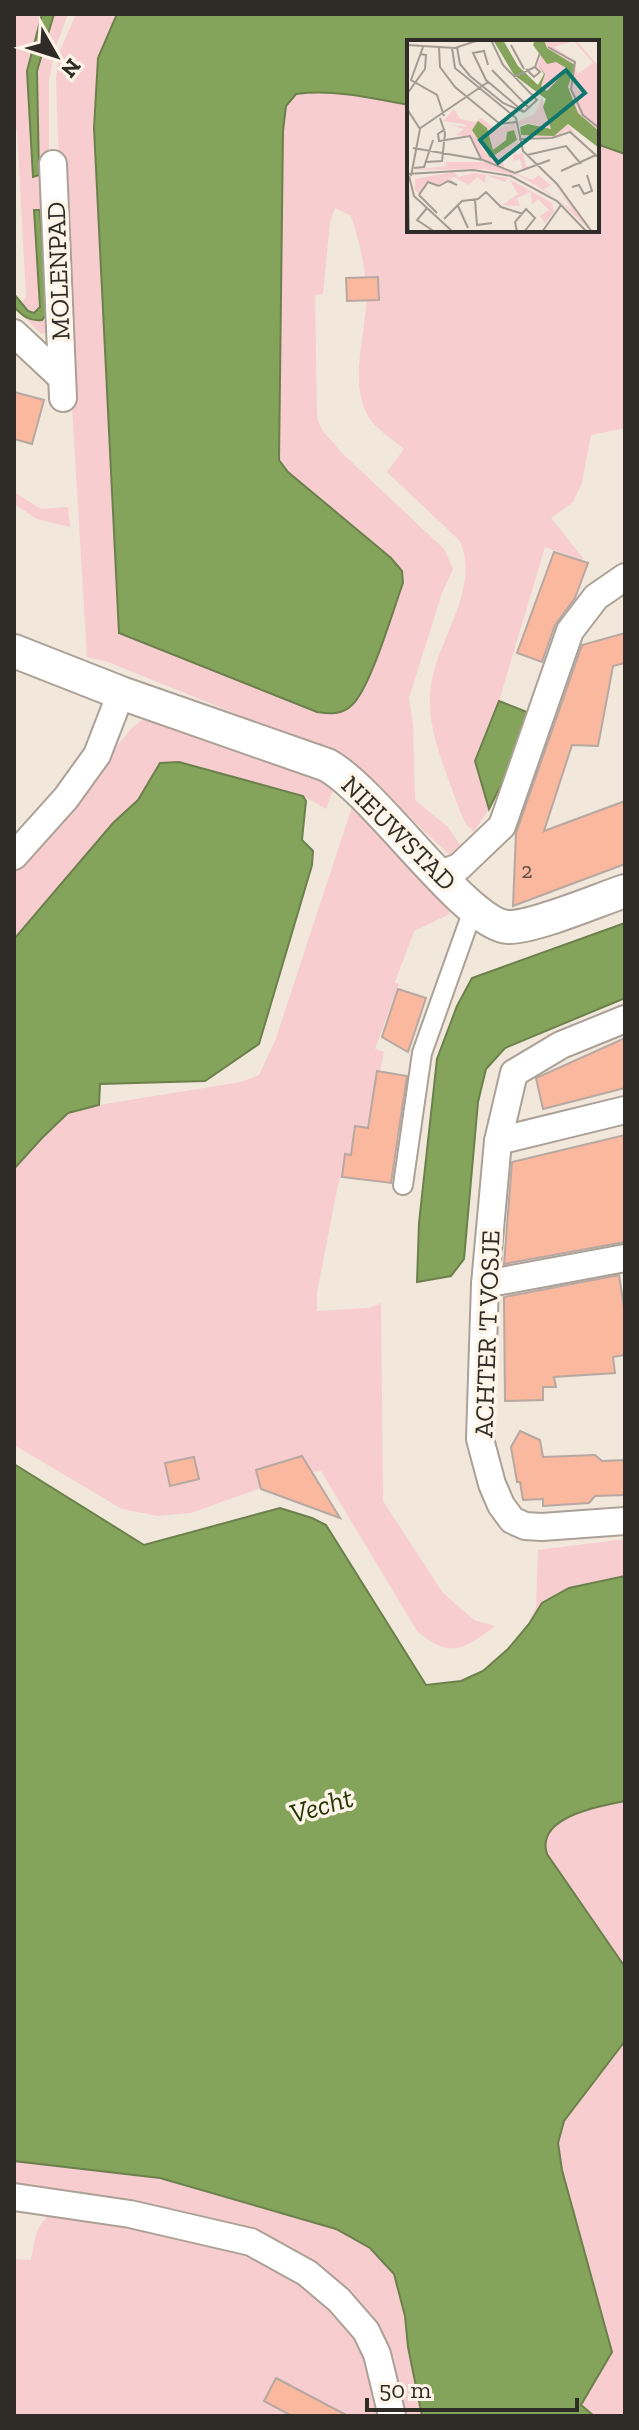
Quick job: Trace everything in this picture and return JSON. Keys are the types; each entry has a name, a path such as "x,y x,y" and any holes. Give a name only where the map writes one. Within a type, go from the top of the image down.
{"street":[{"name":"MOLENPAD","path":"14,333 62,388 53,164"},
{"path":"440,874 459,867 502,826 570,631 596,597 625,577"},
{"name":"NIEUWSTAD","path":"14,651 121,693 327,765 367,796 473,910 495,925 524,926 625,891"},
{"path":"14,856 66,798 97,755 121,693"},
{"path":"403,1185 422,1053 473,910"},
{"name":"ACHTER 'T VOSJE","path":"625,1019 561,1045 514,1073 498,1141 485,1284 480,1439 492,1484 512,1520 525,1526 542,1527 625,1521"},
{"path":"498,1141 625,1110"},
{"path":"485,1284 625,1258"},
{"path":"14,2197 130,2214 251,2242 307,2273 339,2300 366,2331 377,2354 392,2416"}],"shaded area":[{"path":"14,14 68,14 55,49 49,80 49,325 48,332 41,334 17,310 26,297 17,129 14,130"},
{"path":"76,14 117,14 98,58 94,128 119,633 317,712 336,714 351,706 403,572 391,558 288,472 279,460 283,131 286,106 296,94 324,93 407,105 407,232 599,232 599,145 625,154 625,428 591,435 582,483 573,502 551,518 583,558 545,547 499,701 475,761 489,809 474,832 459,809 435,739 430,710 433,676 461,599 465,560 460,541 387,472 404,449 375,425 362,402 359,370 366,289 361,252 351,216 335,208 330,222 323,294 315,295 317,418 322,430 342,453 444,549 453,569 442,593 409,698 413,725 415,800 448,827 462,848 455,860 358,769 333,753 108,662 87,657 61,224 56,78 60,51"},
{"path":"14,492 41,509 68,507 70,527 37,519 14,504"},
{"path":"146,717 335,784 326,809 303,796 180,762 160,763 138,800 113,823 14,939 14,869 132,728"},
{"path":"354,801 443,901 450,914 414,931 395,982 399,984 375,1049 384,1052 373,1105 354,1168 339,1180 317,1292 317,1311 369,1308 381,1303 383,1501 443,1593 474,1620 495,1626 474,1641 456,1648 438,1645 417,1631 321,1471 303,1473 191,1513 158,1516 122,1509 14,1445 14,1169 69,1113 99,1105 241,1082 259,1075 275,1041"},
{"path":"625,1539 625,1576 569,1588 526,1628 536,1607 538,1550"},
{"path":"625,1801 625,1967 547,1854 546,1841 550,1831 560,1822 586,1810"},
{"path":"625,2041 625,2416 594,2416 581,2406 558,2143 564,2121"},
{"path":"14,2161 160,2178 336,2229 370,2248 394,2274 405,2316 422,2416 402,2416 369,2317 219,2224 188,2212 14,2190"},
{"path":"50,2215 109,2220 254,2256 285,2271 343,2319 364,2355 383,2416 14,2416 14,2248 15,2259 31,2260 38,2229"}],"water":[{"path":"42,14 54,14 37,71 39,175 33,177 27,71"},
{"path":"117,14 625,14 625,154 599,145 599,40 407,40 407,105 324,93 296,94 286,106 283,131 279,460 288,472 391,558 402,571 403,583 367,682 352,705 340,712 317,712 119,633 94,128 98,58"},
{"path":"34,210 40,210 47,313 42,320 26,317 14,307 14,294 28,311 34,313 40,307"},
{"path":"499,701 527,712 507,773 489,809 475,761"},
{"path":"179,762 303,796 306,801 302,840 313,851 312,865 259,1044 205,1081 100,1084 99,1105 68,1113 14,1169 14,939 113,823 138,800 160,763"},
{"path":"625,923 625,998 505,1048 486,1069 478,1102 464,1259 451,1276 417,1282 419,1223 437,1059 457,1006 472,978"},
{"name":"Vecht","path":"14,1464 144,1545 280,1508 326,1525 426,1685 461,1681 483,1671 508,1649 542,1603 569,1588 625,1576 625,1801 586,1810 560,1822 550,1831 546,1841 547,1854 625,1967 625,2041 564,2121 558,2143 562,2170 612,2352 581,2405 594,2416 422,2416 405,2316 394,2274 370,2248 336,2229 160,2178 14,2161"}],"building":[{"path":"378,277 379,300 347,301 346,278"},
{"path":"14,392 44,400 32,444 14,439"},
{"path":"554,552 588,563 575,598 555,625 542,662 517,653"},
{"path":"625,633 625,663 613,666 598,746 572,745 544,831 625,801 625,864 513,906 516,833 582,645"},
{"path":"398,989 426,998 408,1052 382,1037"},
{"path":"625,1038 625,1088 543,1109 536,1078"},
{"path":"377,1071 407,1076 391,1183 342,1177 345,1154 351,1155 355,1126 368,1128"},
{"path":"625,1135 625,1242 504,1264 512,1162"},
{"path":"619,1275 625,1314 625,1355 613,1357 615,1373 554,1377 556,1387 543,1387 543,1400 505,1401 504,1297"},
{"path":"520,1431 540,1440 543,1457 595,1455 602,1461 625,1460 625,1495 595,1496 589,1503 543,1506 543,1499 523,1500 511,1447"},
{"path":"302,1456 340,1518 261,1489 256,1470"},
{"path":"194,1457 199,1479 170,1486 165,1463"},
{"path":"276,2378 348,2416 292,2416 264,2401"}]}
